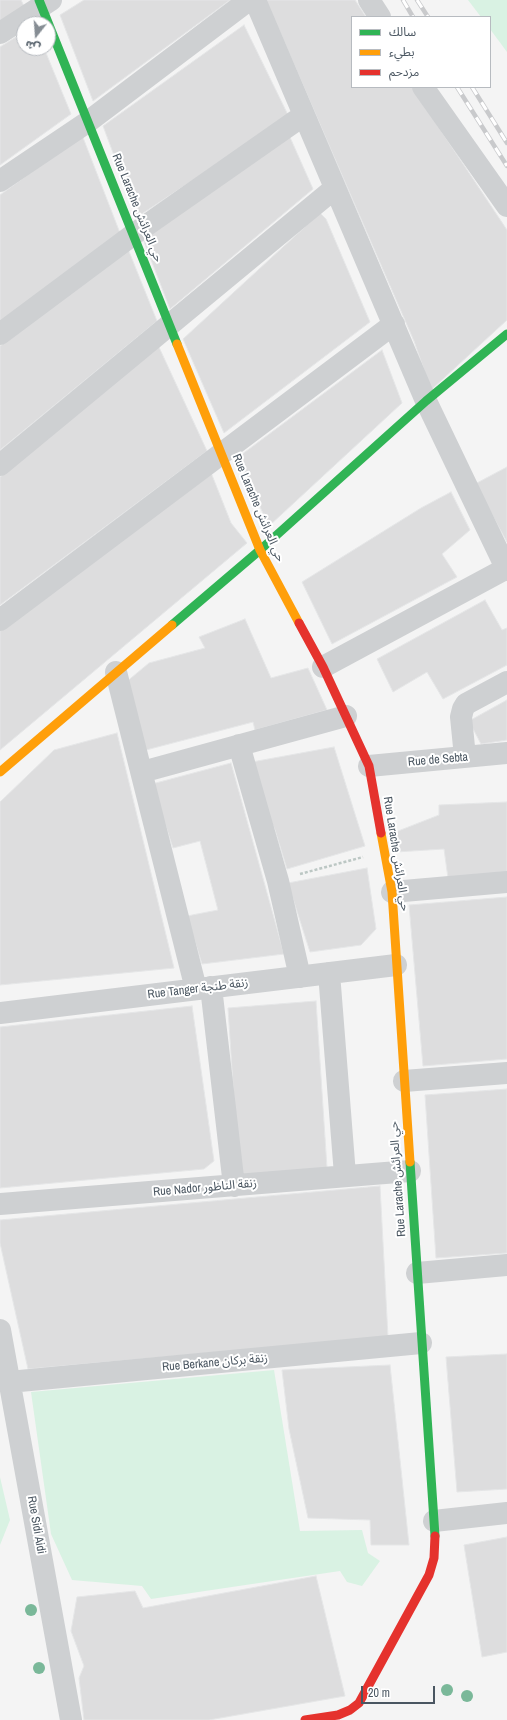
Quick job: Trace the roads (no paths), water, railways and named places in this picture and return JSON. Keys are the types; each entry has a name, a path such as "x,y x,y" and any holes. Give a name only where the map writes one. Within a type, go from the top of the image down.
{"street":[{"path":"0,181 89,121 249,0"},
{"path":"255,0 426,401 507,569 323,667"},
{"path":"369,0 379,16"},
{"path":"0,33 44,2"},
{"name":"Rue Larache حي العرائش","path":"44,2 89,121 260,550 323,667 369,766 392,892 434,1521 434,1558 429,1575 359,1703 350,1710 338,1715 305,1720"},
{"path":"424,88 507,206"},
{"path":"0,334 134,234 304,115"},
{"path":"0,465 335,188"},
{"path":"0,620 221,452 394,324"},
{"path":"0,772 260,550 426,401 507,334"},
{"path":"116,672 142,772 204,988 234,1186"},
{"path":"465,757 461,717 463,709 466,704 507,682"},
{"path":"142,772 346,716"},
{"path":"239,745 278,880 300,977"},
{"name":"Rue de Sebta","path":"369,766 507,753"},
{"path":"392,892 507,882"},
{"name":"Rue Tanger زنقة طنجة","path":"0,1012 396,965"},
{"path":"329,973 345,1175"},
{"path":"404,1081 507,1074"},
{"name":"Rue Nador زنقة الناظور","path":"0,1204 234,1186 345,1175 410,1171"},
{"path":"417,1273 507,1265"},
{"name":"Rue Sidi Aidi","path":"0,1330 71,1720"},
{"name":"Rue Berkane زنقة بركان","path":"9,1382 421,1343"},
{"path":"434,1521 507,1513"}],"railway":[{"path":"403,0 412,16"},
{"path":"417,0 427,16"},
{"path":"458,88 507,166"},
{"path":"473,88 507,143"}]}
